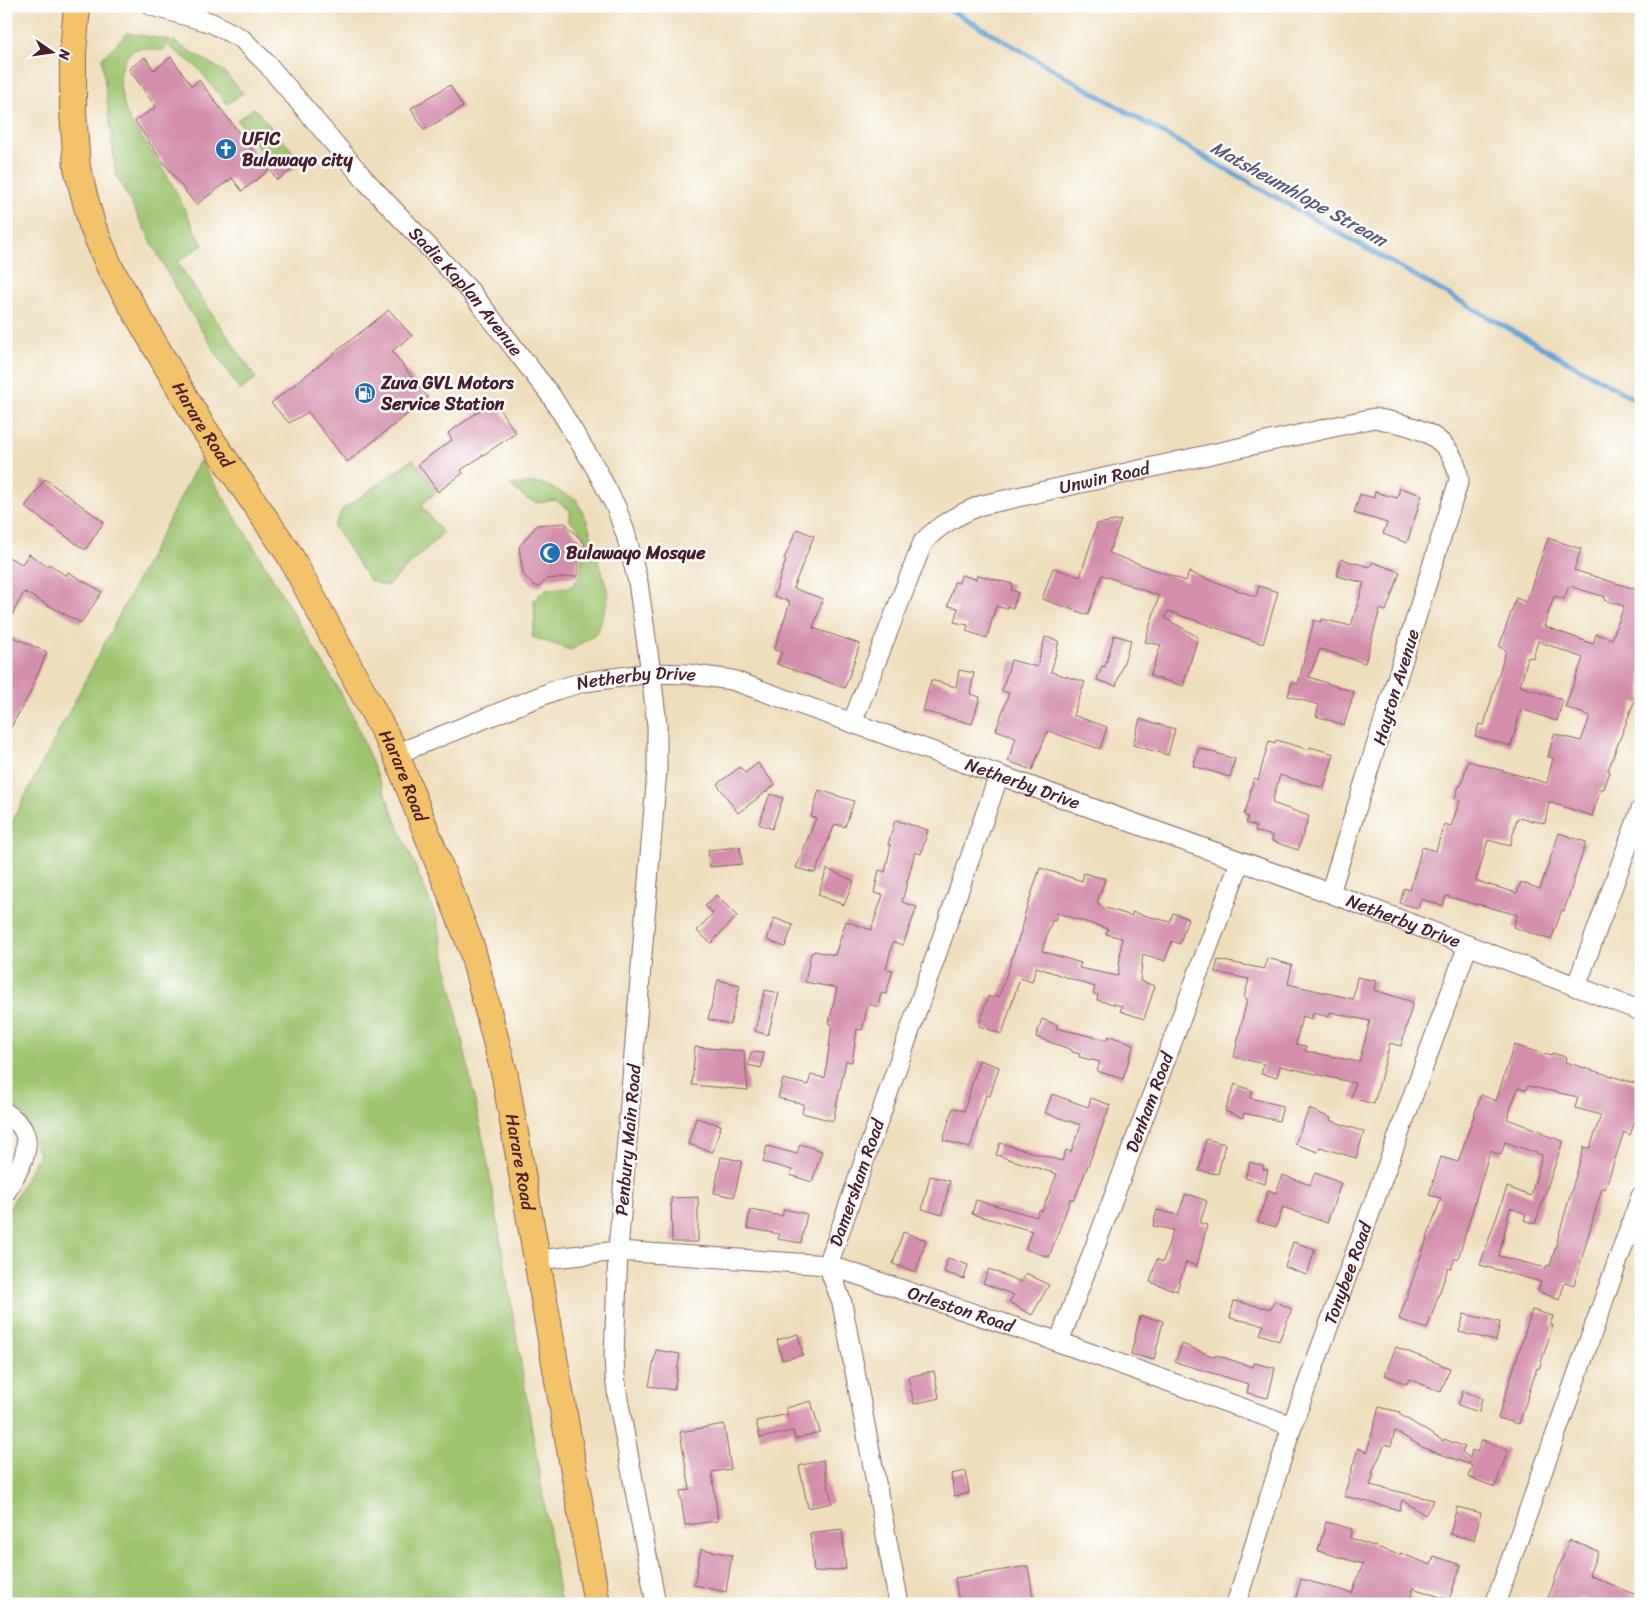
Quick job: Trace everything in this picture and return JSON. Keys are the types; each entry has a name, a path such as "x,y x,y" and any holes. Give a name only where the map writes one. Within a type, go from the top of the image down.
{"highway":[{"name":"Harare Road","path":"77,6 73,52 73,111 77,168 92,225 110,268 200,423 289,554 396,754 472,950 505,1076 597,1604"}],"street":[{"name":"Sadie Kaplan Avenue","path":"152,6 212,23 242,39 268,66 366,181 471,292 552,396 595,467 620,516 638,582 651,673"},
{"name":"Unwin Road","path":"852,723 923,542 935,529 960,514 982,505 1374,418 1410,426 1436,437 1458,467 1459,480"},
{"name":"Hayton Avenue","path":"1330,893 1459,480"},
{"name":"Netherby Drive","path":"396,754 556,690 584,682 651,673 688,674 732,680 1330,893 1641,1011"},
{"name":"Penbury Main Road","path":"651,673 657,725 657,770 618,1251 615,1376 656,1604"},
{"name":"Damersham Road","path":"899,1604 842,1303 828,1265 999,774"},
{"path":"1576,987 1641,809"},
{"name":"Denham Road","path":"1059,1342 1240,862"},
{"name":"Tonybee Road","path":"1236,1604 1292,1426 1468,945"},
{"path":"6,1114 23,1130 26,1138 26,1154 6,1192"},
{"path":"1495,1604 1641,1196"},
{"name":"Orleston Road","path":"538,1260 618,1251 828,1265 1059,1342 1292,1426"}],"green space":[{"path":"127,33 170,40 167,47 162,50 142,48 128,54 120,76 122,98 129,119 168,177 203,245 177,262 256,378 240,391 179,294 116,175 102,58"},
{"path":"173,41 223,71 243,93 227,104 197,67 170,47"},
{"path":"254,108 302,162 292,170 284,158 272,166 237,120"},
{"path":"413,459 437,492 421,505 443,533 387,586 369,580 334,526 342,510"},
{"path":"200,460 349,707 437,919 487,1159 561,1604 6,1604 6,1215 39,1154 23,1113 6,1103 6,833"},
{"path":"543,484 576,499 587,521 609,596 598,632 571,650 532,637 535,618 534,600 546,589 571,587 580,577 581,557 590,545 578,528 570,521 570,510 555,500 538,503 527,499 510,485"}],"building":[{"name":"UFIC Bulawayo city","path":"145,57 154,70 171,57 192,86 199,80 268,171 242,191 232,178 196,205 157,154 135,121 156,107 129,69"},
{"path":"450,85 463,107 424,130 411,108"},
{"path":"284,158 292,170 277,180 269,168"},
{"path":"389,310 412,336 392,351 428,398 347,462 308,412 289,423 271,403"},
{"path":"494,401 516,433 461,470 463,473 438,492 418,464 452,440 448,433"},
{"path":"45,479 104,522 85,550 25,507"},
{"path":"1400,488 1422,495 1407,543 1383,534 1387,523 1354,513 1360,494 1374,498 1375,492 1397,498"},
{"path":"1121,520 1109,553 1186,581 1189,572 1256,597 1259,586 1278,592 1263,644 1168,611 1165,618 1198,637 1183,686 1150,676 1161,645 1145,642 1159,596 1102,575 1088,615 1042,599 1053,568 1080,577 1097,524"},
{"name":"Bulawayo Mosque","path":"565,523 585,544 578,560 578,576 547,579 539,587 533,585 523,574 519,547 537,525"},
{"path":"797,529 814,536 793,588 823,599 813,628 860,644 845,688 777,664 782,652 774,650 790,602 774,596 786,560 784,559"},
{"path":"1548,538 1581,549 1574,570 1641,591 1641,704 1634,702 1608,770 1610,771 1604,789 1601,788 1592,816 1549,802 1545,823 1517,818 1510,846 1488,840 1476,881 1517,893 1521,882 1540,889 1559,833 1586,842 1564,911 1562,910 1551,940 1513,927 1517,915 1446,896 1443,906 1421,899 1418,908 1400,903 1404,888 1410,890 1422,847 1436,851 1444,824 1451,826 1460,800 1455,798 1459,786 1461,786 1468,761 1547,783 1553,758 1548,757 1554,734 1581,741 1590,716 1565,707 1583,658 1538,641 1533,658 1528,657 1520,686 1563,700 1557,721 1521,709 1511,746 1475,736 1479,724 1484,725 1506,650 1499,647 1516,598 1526,602","holes":["1569,586 1605,597 1604,600 1624,606 1612,639 1596,634 1593,644 1544,626 1554,596 1564,599"]},
{"path":"29,554 47,566 49,564 66,576 68,572 102,592 81,623 24,592 6,626 6,556 22,564"},
{"path":"1341,559 1370,567 1372,562 1400,572 1386,611 1380,609 1365,663 1320,649 1309,677 1354,692 1344,725 1316,716 1319,705 1288,696 1292,682 1298,684 1314,620 1321,622 1322,619 1351,626 1364,583 1337,576"},
{"path":"961,575 976,579 977,575 1013,584 1011,590 1018,592 1013,608 1008,606 1007,609 996,606 987,638 966,631 968,625 954,622 958,608 948,606 954,582 959,583"},
{"path":"6,634 47,652 29,695 6,736"},
{"path":"1114,635 1131,640 1116,686 1097,680 1102,666 1105,667"},
{"path":"1045,637 1059,641 1051,672 1085,682 1073,715 1107,727 1100,749 1048,731 1032,770 1008,761 1016,737 996,730 1009,693 1002,691 1011,660 1037,667"},
{"path":"959,670 974,673 970,694 980,697 972,724 923,711 931,680 956,687"},
{"path":"1140,719 1175,729 1168,755 1133,745"},
{"path":"1276,740 1310,750 1310,747 1334,754 1324,788 1280,775 1272,803 1309,816 1298,850 1272,841 1273,836 1255,831 1256,826 1246,823 1248,817 1244,815 1254,778 1258,780 1269,741 1275,743"},
{"path":"1199,748 1235,759 1230,777 1193,766"},
{"path":"758,763 775,785 738,813 717,784 740,767 745,773"},
{"path":"819,790 854,801 845,827 835,824 815,873 796,868 816,818 811,817"},
{"path":"770,794 783,798 772,829 759,824"},
{"path":"895,820 928,830 921,854 915,852 902,902 917,907 903,945 893,942 886,969 893,970 886,994 881,993 878,1007 868,1004 862,1030 857,1029 852,1062 846,1061 833,1121 802,1113 804,1104 778,1098 783,1079 808,1085 811,1075 825,1078 832,1024 829,1023 837,988 805,982 811,953 814,951 835,955 846,921 871,930 883,895 874,893 879,870 885,872 891,845 888,845"},
{"path":"740,847 742,864 710,867 708,850"},
{"path":"1040,868 1082,881 1084,873 1105,879 1097,903 1100,904 1099,906 1132,916 1132,912 1170,922 1173,913 1188,918 1180,944 1172,941 1165,961 1143,954 1140,981 1155,986 1144,1019 1120,1011 1122,1006 1097,1000 1098,995 1093,994 1095,987 1036,967 1032,982 1020,978 1002,1034 979,1026 988,996 993,998 994,995 999,997 1025,919 1023,919","holes":["1057,913 1108,929 1106,934 1122,938 1118,976 1079,968 1081,963 1042,951 1052,920 1055,921"]},
{"path":"827,869 854,881 844,905 818,895"},
{"path":"716,895 737,916 711,943 697,931 713,913 705,906"},
{"path":"774,918 793,925 785,947 767,940"},
{"path":"1267,958 1292,965 1288,984 1353,999 1357,977 1376,981 1374,990 1413,1002 1401,1046 1390,1043 1374,1104 1351,1098 1355,1083 1280,1066 1277,1077 1261,1074 1264,1064 1234,1057 1247,999 1244,998 1249,979 1215,972 1218,960 1265,969","holes":["1330,1012 1370,1021 1359,1062 1305,1051 1306,1046 1296,1044 1302,1016 1312,1019 1313,1013 1329,1017"]},
{"path":"718,980 740,985 730,1025 708,1019"},
{"path":"765,990 779,993 768,1035 755,1031"},
{"path":"1042,1019 1057,1025 1056,1028 1107,1040 1109,1036 1134,1044 1123,1079 1097,1071 1100,1062 1079,1057 1080,1054 1072,1052 1072,1050 1036,1037"},
{"path":"1514,1045 1551,1056 1552,1053 1566,1057 1565,1062 1641,1085 1641,1104 1630,1135 1624,1132 1605,1189 1602,1188 1574,1285 1565,1282 1559,1300 1538,1291 1541,1282 1480,1265 1507,1187 1531,1196 1542,1155 1505,1142 1501,1155 1490,1151 1458,1259 1455,1258 1451,1269 1448,1268 1427,1329 1399,1319 1441,1198 1429,1195 1441,1157 1458,1162 1481,1095 1496,1101","holes":["1528,1086 1578,1097 1575,1108 1601,1115 1590,1148 1584,1147 1550,1266 1547,1265 1546,1268 1499,1256 1510,1208 1526,1214 1524,1220 1535,1224 1563,1141 1507,1119 1518,1088 1526,1090"]},
{"path":"695,1047 744,1051 748,1090 692,1085"},
{"path":"751,1052 764,1053 761,1068 748,1065"},
{"path":"979,1060 999,1067 990,1096 986,1095 970,1148 943,1140 953,1108 964,1111"},
{"path":"1235,1084 1253,1091 1250,1098 1283,1106 1279,1121 1244,1113 1243,1118 1225,1111"},
{"path":"1052,1094 1088,1107 1091,1098 1110,1105 1091,1158 1074,1200 1071,1198 1049,1257 1025,1249 1032,1231 972,1214 976,1200 1037,1217 1039,1210 1042,1211 1057,1174 996,1155 1000,1143 1062,1161 1066,1150 1071,1152 1081,1125 1045,1113"},
{"path":"1309,1109 1331,1118 1330,1120 1364,1132 1356,1158 1320,1147 1318,1152 1295,1144"},
{"path":"696,1118 721,1125 713,1152 688,1144"},
{"path":"1206,1139 1225,1144 1218,1174 1199,1171"},
{"path":"800,1144 822,1151 812,1182 790,1175 792,1170 763,1162 767,1146 797,1154"},
{"path":"721,1157 742,1161 734,1197 714,1193"},
{"path":"1250,1162 1264,1166 1263,1169 1268,1170 1265,1184 1245,1178"},
{"path":"1315,1173 1341,1183 1327,1223 1283,1207 1276,1227 1258,1222 1268,1190 1276,1193 1283,1175 1310,1185"},
{"path":"930,1176 950,1181 942,1215 922,1209"},
{"path":"1185,1195 1191,1195 1207,1201 1200,1223 1207,1225 1197,1266 1186,1262 1177,1291 1150,1282 1157,1259 1163,1262 1173,1230 1153,1226 1157,1210 1178,1215"},
{"path":"698,1197 698,1242 672,1242 671,1198"},
{"path":"784,1209 807,1214 801,1243 778,1239 779,1234 747,1228 750,1210 782,1216"},
{"path":"903,1232 926,1240 916,1272 893,1264"},
{"path":"1293,1242 1315,1249 1307,1275 1285,1267"},
{"path":"948,1258 968,1265 964,1279 944,1272"},
{"path":"989,1269 1021,1282 1026,1273 1049,1285 1032,1315 1009,1302 1014,1295 983,1283"},
{"path":"1234,1301 1271,1309 1274,1301 1292,1309 1279,1341 1260,1334 1264,1325 1230,1318"},
{"path":"1532,1310 1553,1316 1550,1325 1553,1325 1519,1424 1498,1418"},
{"path":"1464,1314 1500,1322 1496,1341 1459,1332"},
{"path":"1140,1316 1163,1321 1154,1360 1131,1354"},
{"path":"798,1334 803,1355 782,1360 777,1340"},
{"path":"1182,1344 1215,1357 1216,1355 1253,1367 1254,1363 1275,1368 1268,1398 1247,1393 1249,1384 1175,1362"},
{"path":"1396,1347 1450,1368 1441,1392 1409,1379 1407,1384 1385,1375"},
{"path":"656,1350 680,1354 674,1390 649,1386"},
{"path":"934,1371 939,1398 914,1404 908,1377"},
{"path":"1463,1391 1482,1398 1479,1412 1458,1405"},
{"path":"811,1401 820,1432 795,1439 793,1431 760,1438 756,1421 788,1414 786,1408"},
{"path":"1379,1407 1400,1412 1399,1414 1443,1441 1444,1439 1465,1447 1462,1452 1470,1458 1472,1450 1477,1452 1482,1440 1508,1450 1495,1487 1468,1477 1472,1466 1424,1448 1395,1431 1391,1446 1385,1444 1372,1473 1374,1473 1370,1485 1434,1500 1425,1515 1402,1500 1400,1510 1344,1496 1358,1448 1367,1452"},
{"path":"724,1424 731,1469 712,1472 718,1521 685,1525 680,1491 690,1490 680,1432"},
{"path":"823,1460 832,1503 808,1508 799,1466"},
{"path":"966,1471 969,1493 954,1496 951,1474"},
{"path":"1457,1507 1481,1513 1474,1540 1450,1534"},
{"path":"1326,1522 1352,1529 1350,1538 1400,1555 1400,1553 1431,1565 1434,1556 1461,1565 1449,1600 1413,1588 1410,1604 1294,1604 1301,1579 1352,1593 1363,1564 1318,1551"},
{"path":"842,1529 846,1569 814,1572 810,1533"},
{"path":"1569,1540 1598,1551 1589,1575 1641,1597 1641,1604 1593,1604 1581,1598 1579,1604 1546,1604"},
{"path":"701,1549 732,1555 726,1592 694,1585"},
{"path":"1028,1566 1034,1602 1024,1604 959,1604 955,1578"}],"waterway":[{"name":"Matsheumhlope Stream","path":"944,6 1213,162 1641,403"}],"place":[{"name":"UFIC Bulawayo city","path":"226,149"},
{"name":"Zuva GVL Motors Service Station","path":"365,393"},
{"name":"Bulawayo Mosque","path":"550,553"}]}
